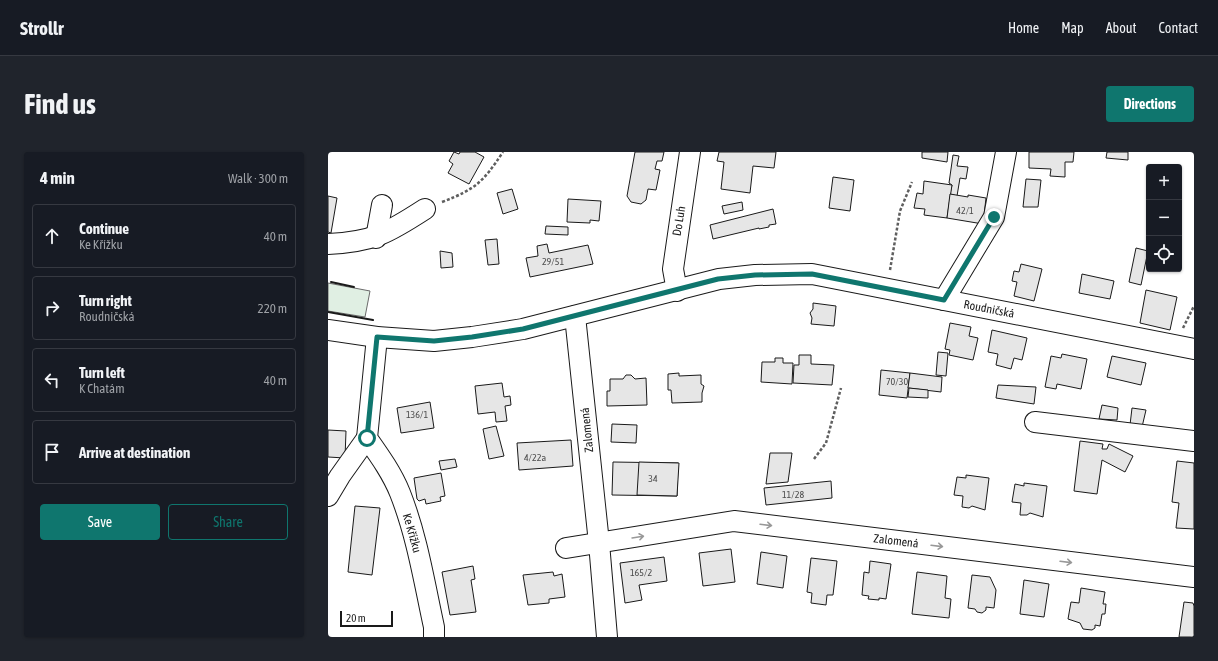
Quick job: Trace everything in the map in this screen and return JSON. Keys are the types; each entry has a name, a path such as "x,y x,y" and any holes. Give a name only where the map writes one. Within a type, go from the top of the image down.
{"street":[{"name":"Do Luh","path":"676,291 673,269 690,152"},
{"path":"944,300 994,217 1006,152"},
{"path":"376,238 382,205"},
{"path":"328,244 376,238 392,231 425,209"},
{"name":"Roudničská","path":"328,330 377,337 434,341 472,337 523,329 718,279 762,274 812,274 1185,347"},
{"name":"Zalomená","path":"574,316 599,543 607,637"},
{"path":"328,496 340,476 367,438 377,337"},
{"path":"1035,422 1194,441"},
{"name":"Ke Křížku","path":"367,438 384,462 400,492 417,546 434,626 434,637"},
{"name":"Zalomená","path":"599,543 734,521 1194,577"},
{"path":"566,548 599,543"}],"path":[{"path":"425,209 468,192 487,176 503,152"},
{"path":"887,289 900,211 912,182"},
{"path":"1185,347 1184,324 1194,306"},
{"path":"814,460 826,443 841,388"}],"green space":[{"path":"328,283 370,291 365,317 328,311"}],"building":[{"path":"454,152 459,154 460,152 475,152 484,157 469,184 448,173 453,164 449,161"},
{"path":"635,152 664,152 662,161 657,161 655,169 660,170 656,190 648,189 646,200 641,204 631,202 627,196"},
{"path":"719,152 776,152 774,168 753,166 750,193 721,189 724,162 717,161"},
{"path":"922,152 948,152 947,162 922,158"},
{"path":"1029,152 1074,152 1073,162 1065,162 1065,177 1050,176 1051,169 1029,168"},
{"path":"1107,152 1128,152 1128,160 1106,158"},
{"path":"953,155 959,156 957,166 968,167 966,179 960,178 957,196 950,194 952,185 949,183"},
{"path":"833,177 854,180 850,211 829,208"},
{"path":"1026,179 1041,180 1038,207 1023,207"},
{"path":"924,181 952,185 947,218 924,215 925,209 914,208 917,193 923,194"},
{"path":"512,189 518,209 503,214 497,193"},
{"path":"950,194 986,198 983,224 947,218"},
{"path":"328,196 337,198 331,233 328,232"},
{"path":"568,199 601,201 599,221 590,220 590,223 567,222"},
{"path":"742,202 743,210 724,214 722,206"},
{"path":"773,209 776,224 769,225 769,227 713,239 710,225"},
{"path":"546,226 568,227 568,235 545,234"},
{"path":"497,239 499,264 488,265 485,240"},
{"path":"547,244 549,253 588,245 593,264 530,277 526,258 538,256 537,246"},
{"path":"1136,248 1146,250 1146,261 1141,285 1129,282"},
{"path":"440,251 452,253 453,267 441,268"},
{"path":"1021,264 1042,269 1034,301 1014,296 1017,282 1012,281 1014,271 1019,272"},
{"path":"1082,274 1114,281 1110,299 1079,293"},
{"path":"1146,290 1177,297 1170,330 1140,323"},
{"path":"813,303 836,306 834,326 811,324 812,318 810,313 813,309"},
{"path":"950,323 971,327 969,336 978,338 973,360 949,355 950,350 945,349"},
{"path":"992,330 1027,338 1022,360 1014,358 1011,369 996,365 998,354 988,352"},
{"path":"938,352 948,353 946,376 936,375"},
{"path":"1062,354 1087,359 1081,389 1057,384 1056,389 1045,387 1051,356 1061,358"},
{"path":"799,355 811,355 811,364 834,365 832,385 793,383 794,365 799,365"},
{"path":"1112,356 1146,363 1141,385 1107,377"},
{"path":"775,358 783,358 783,363 793,363 792,384 761,382 762,362 775,362"},
{"path":"881,370 910,373 907,398 879,395"},
{"path":"679,373 679,376 701,375 701,384 704,386 702,402 672,403 671,390 668,390 668,374"},
{"path":"910,373 942,377 941,392 908,388"},
{"path":"626,375 631,375 635,379 646,378 647,405 607,406 607,391 610,391 610,379 623,379"},
{"path":"502,383 504,397 510,396 511,405 505,406 507,421 496,422 495,412 478,414 475,386"},
{"path":"998,385 1036,387 1034,404 996,398"},
{"path":"909,388 928,390 928,398 908,397"},
{"path":"430,402 434,428 401,433 397,408"},
{"path":"1102,405 1118,408 1117,420 1099,419"},
{"path":"1132,408 1146,410 1142,427 1130,425"},
{"path":"612,424 637,425 636,443 611,442"},
{"path":"496,426 504,456 489,459 483,429"},
{"path":"328,430 346,431 345,458 328,457"},
{"path":"571,440 573,466 519,470 517,443"},
{"path":"1080,441 1103,444 1102,449 1107,449 1109,444 1133,456 1125,472 1102,460 1097,494 1074,491"},
{"path":"770,453 792,453 788,482 766,484"},
{"path":"455,459 457,467 441,470 439,461"},
{"path":"1177,461 1194,463 1194,529 1176,528 1179,503 1172,502"},
{"path":"613,462 678,463 677,496 612,495"},
{"path":"639,462 679,463 677,496 637,495"},
{"path":"441,473 445,496 440,497 441,501 426,504 425,499 419,501 417,499 414,478"},
{"path":"966,475 989,478 985,510 972,506 969,508 962,507 963,496 954,495 957,477 966,478"},
{"path":"831,481 832,498 766,505 764,488"},
{"path":"1024,483 1047,486 1043,517 1030,513 1027,515 1020,515 1021,503 1012,502 1015,484 1024,486"},
{"path":"355,506 380,508 372,575 348,572"},
{"path":"731,549 735,582 703,586 699,553"},
{"path":"761,552 787,556 783,588 757,584"},
{"path":"664,557 667,581 639,585 642,600 625,603 620,563"},
{"path":"811,558 837,561 833,595 827,595 826,605 811,603 812,593 807,592"},
{"path":"870,561 891,564 886,599 868,599 869,596 862,595 864,572 869,573"},
{"path":"473,566 475,579 471,580 476,612 450,615 442,572"},
{"path":"553,572 554,576 562,574 565,597 549,599 549,603 528,605 523,575"},
{"path":"917,572 947,576 945,598 951,599 949,618 912,614"},
{"path":"972,575 990,577 996,590 994,608 986,607 986,610 982,613 977,612 975,609 968,608"},
{"path":"1024,580 1049,584 1044,617 1020,614"},
{"path":"1081,588 1105,592 1103,604 1106,604 1105,614 1102,614 1100,626 1095,625 1095,628 1092,630 1083,629 1080,623 1068,619 1071,602 1079,603"},
{"path":"1184,602 1193,603 1194,606 1194,637 1179,637"}],"wall":[{"path":"331,282 354,287"},
{"path":"328,312 373,320"}],"route":[{"path":"367,438 377,337 434,341 523,329 718,279 755,275 812,274 944,300 994,217"}]}
